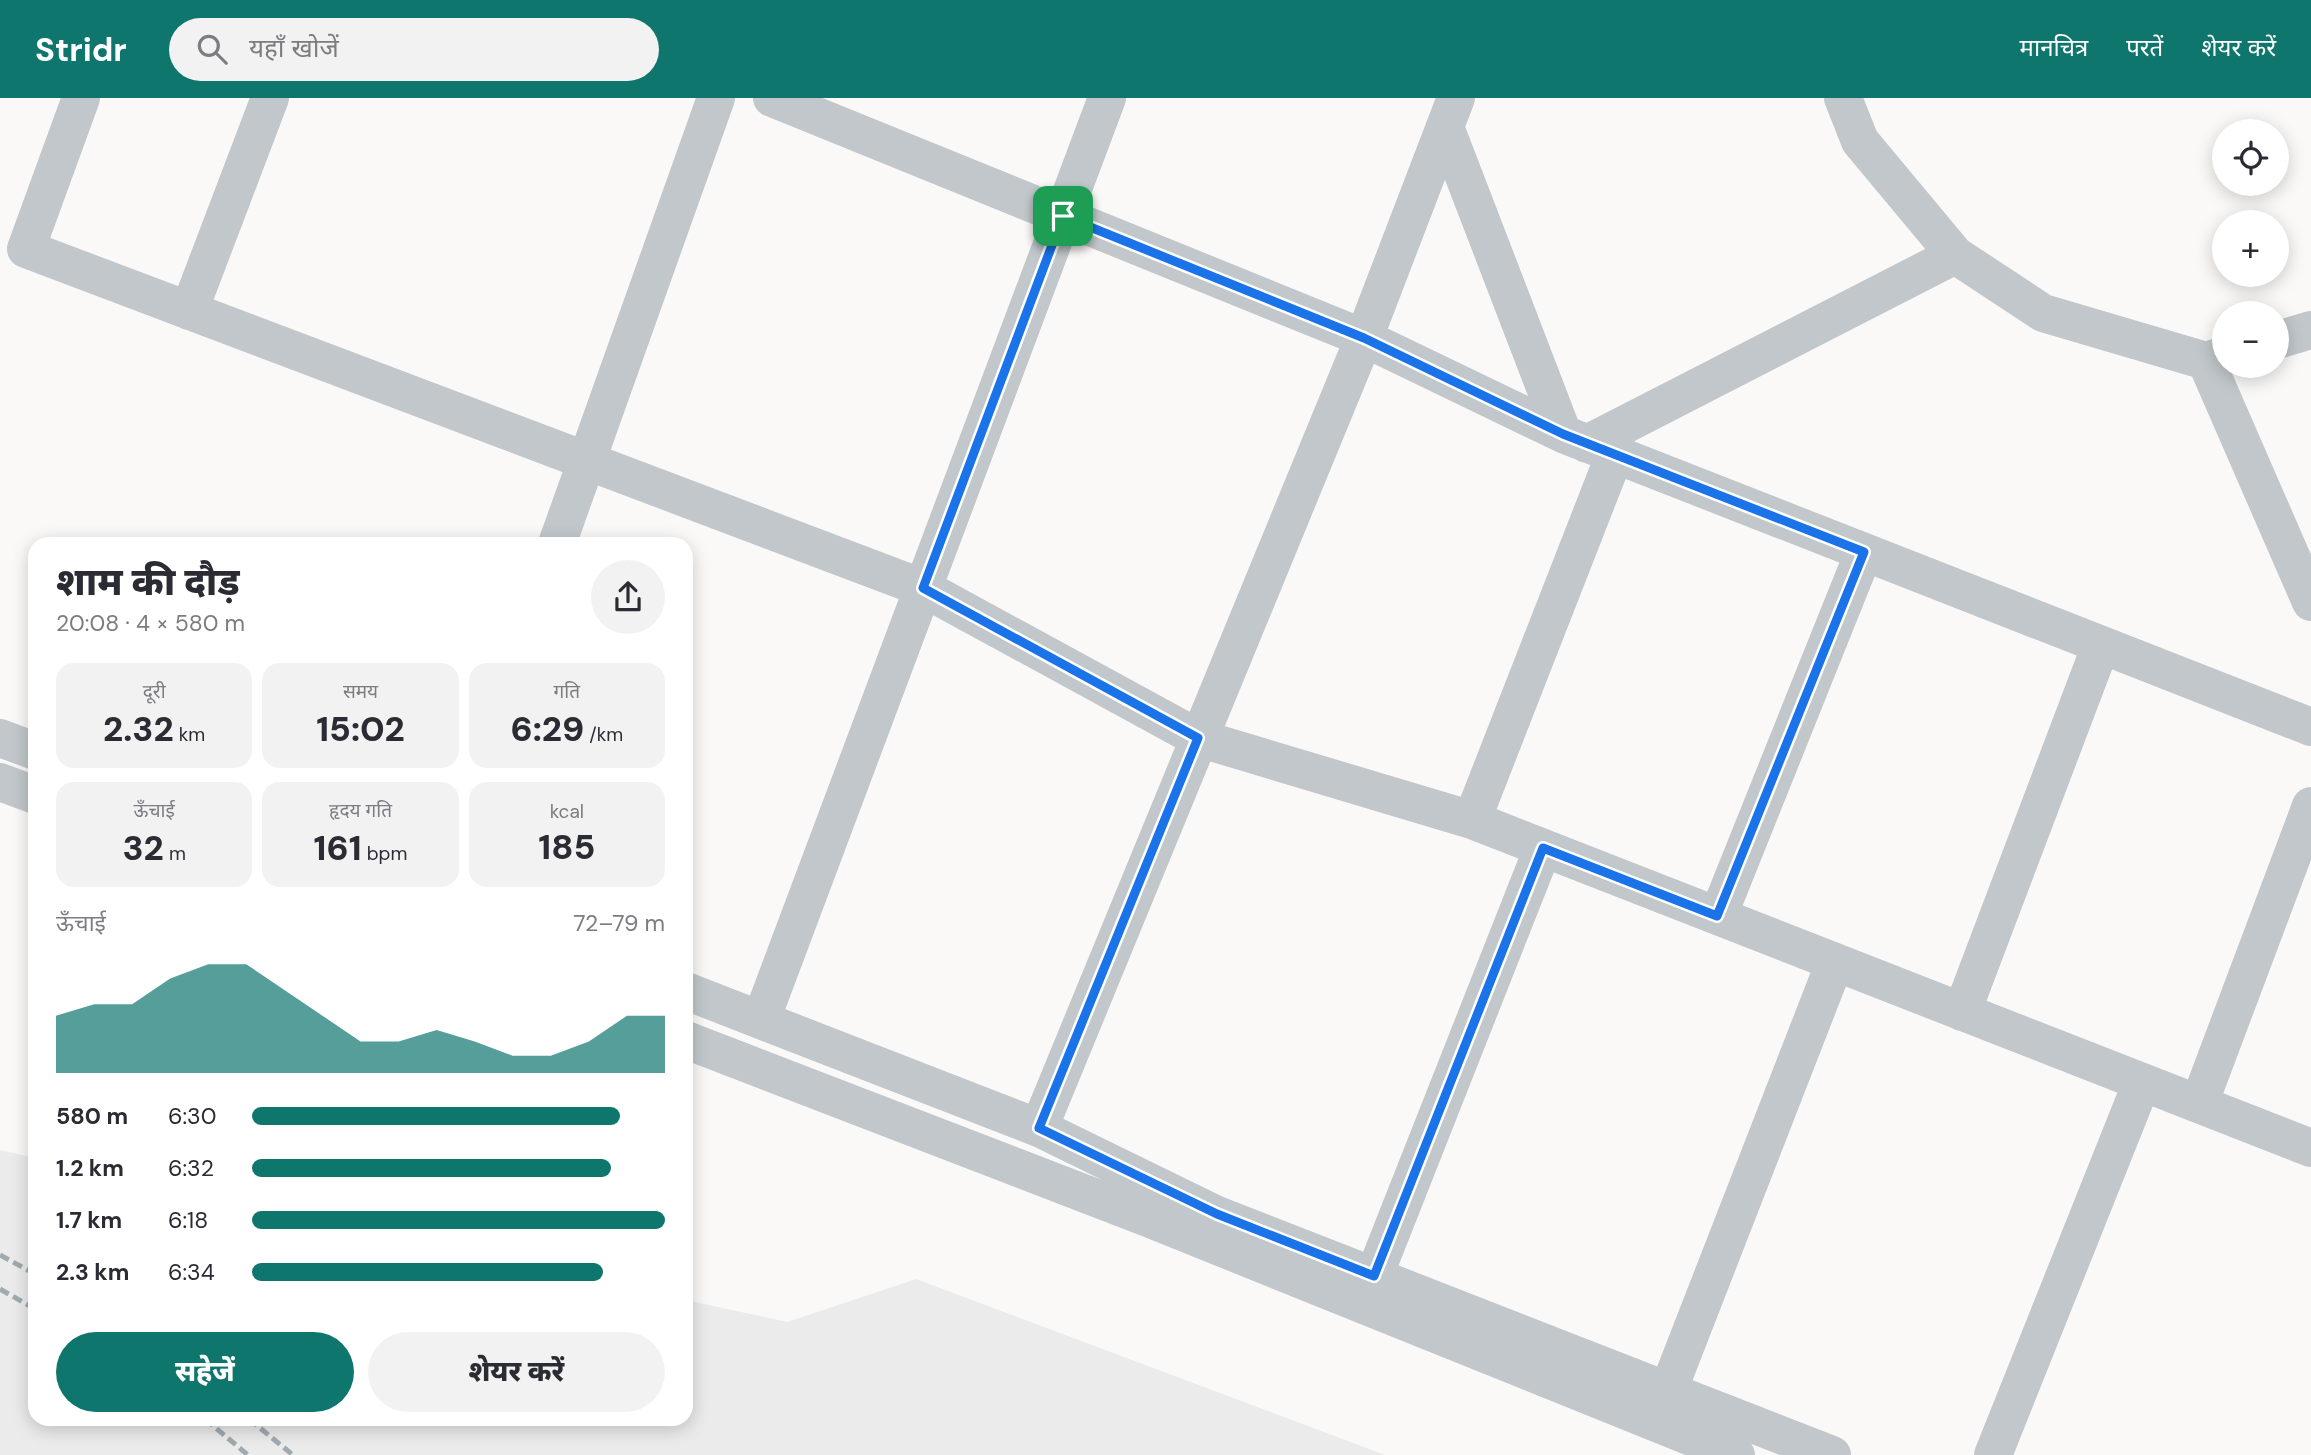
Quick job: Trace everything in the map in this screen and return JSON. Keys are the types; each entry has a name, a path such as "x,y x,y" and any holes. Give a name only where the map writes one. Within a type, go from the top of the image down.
{"street":[{"path":"80,98 26,249 923,588 1198,738 1472,820 2311,1148"},
{"path":"189,311 270,98"},
{"path":"559,537 716,98"},
{"path":"772,98 1364,338 1589,444 2311,727"},
{"path":"761,1020 1107,98"},
{"path":"1843,98 1860,141 1955,255 2043,313 2212,357"},
{"path":"1039,1128 1364,338 1447,107"},
{"path":"1447,107 1589,444 1472,820"},
{"path":"1589,444 1955,255"},
{"path":"2289,336 2311,330"},
{"path":"2223,378 2311,602"},
{"path":"1717,916 1864,552"},
{"path":"1962,1012 2101,645"},
{"path":"0,738 28,748"},
{"path":"0,782 28,792"},
{"path":"2199,1104 2311,806"},
{"path":"1374,1276 1543,848"},
{"path":"1668,1391 1835,962"},
{"path":"693,994 1039,1128 1217,1214 1832,1455"},
{"path":"693,1043 1148,1217 1736,1455"},
{"path":"1993,1455 2142,1082"}],"shaded area":[{"path":"0,1150 28,1156 28,1426 693,1426 693,1302 787,1322 916,1279 1385,1455 0,1455"}],"railway":[{"path":"0,1255 28,1270"},
{"path":"0,1289 28,1305"},
{"path":"213,1426 248,1455"},
{"path":"258,1426 293,1455"}],"route":[{"path":"1063,216 1364,338 1563,434 1864,552 1717,916 1543,848 1374,1276 1217,1214 1039,1128 1198,738 923,588 1063,216"}]}
